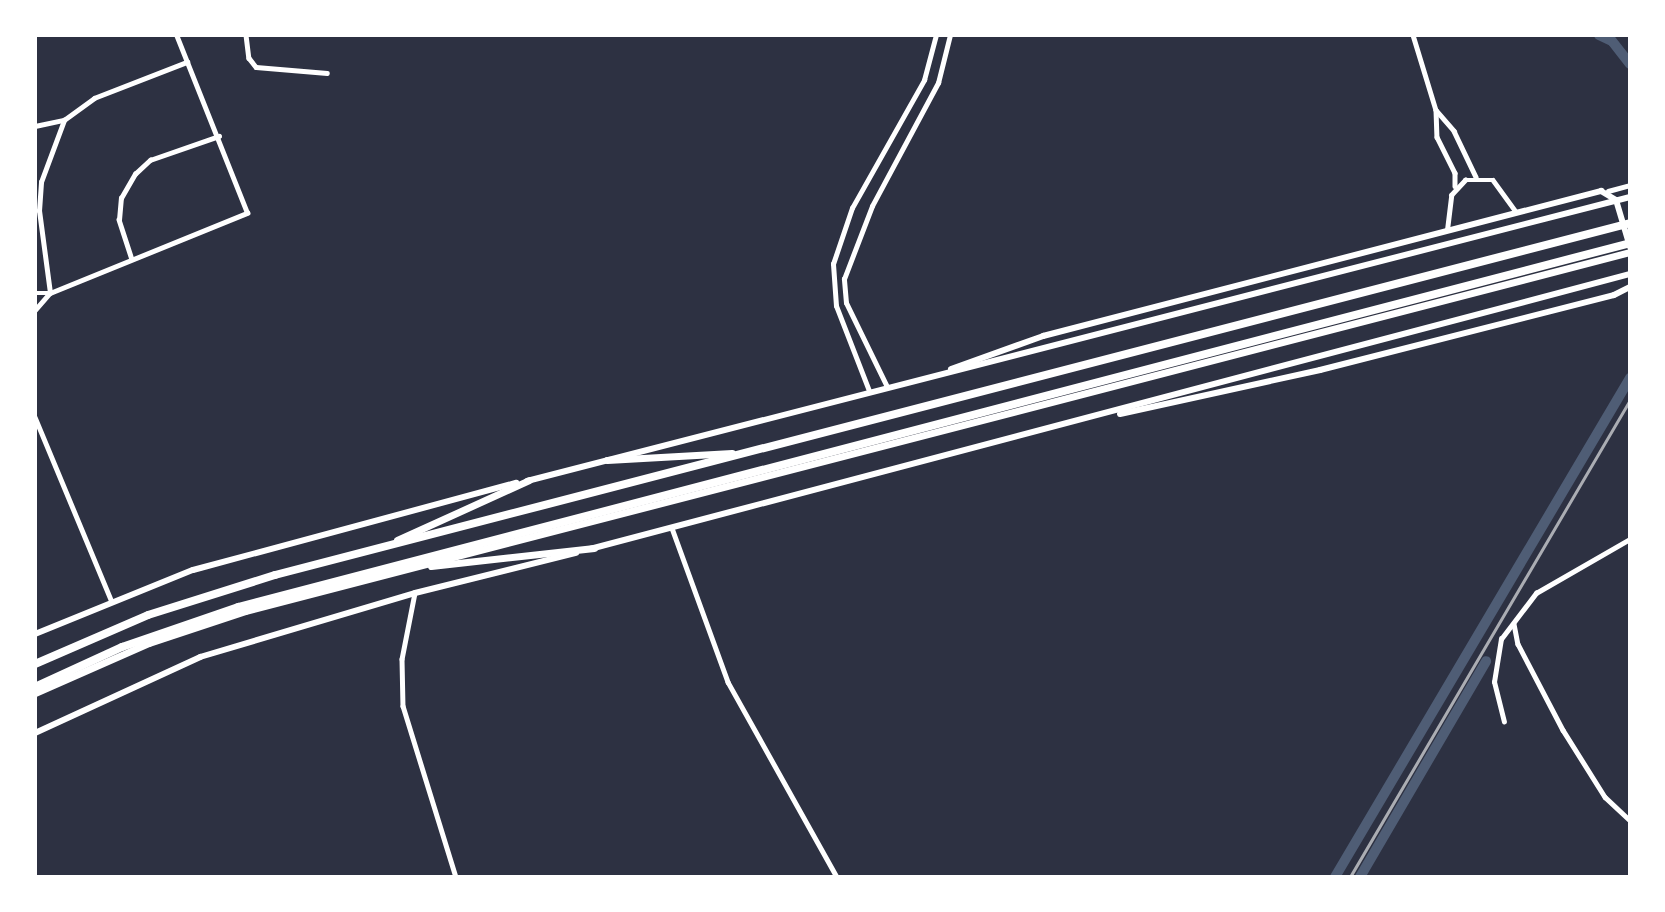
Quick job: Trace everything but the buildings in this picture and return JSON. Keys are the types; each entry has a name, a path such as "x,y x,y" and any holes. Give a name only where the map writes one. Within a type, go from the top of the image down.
{"highway":[{"path":"35,663 177,602 397,540 1630,221"},
{"path":"35,663 148,615 262,579 1630,221"},
{"path":"35,693 197,625 1399,312 1630,248"},
{"path":"35,687 122,647 238,607 1630,248"},
{"path":"607,460 732,453"},
{"path":"397,540 529,480"},
{"path":"405,569 594,548"}],"main road":[{"path":"930,377 1043,336 1516,212 1608,191 1616,200 1630,248"},
{"path":"35,634 111,600 263,548 1630,197"},
{"path":"35,733 200,657 415,593 1092,418 1630,274"},
{"path":"1092,418 1160,408 1320,370 1614,295 1630,287"}],"street":[{"path":"35,310 50,293 247,213 219,136 176,35"},
{"path":"246,35 249,58 256,67 327,73"},
{"path":"869,391 834,298 833,264 843,229 924,79 936,35"},
{"path":"887,387 859,334 845,295 844,279 853,249 872,205 938,83 950,35"},
{"path":"1413,35 1436,110 1437,137 1455,173 1447,230"},
{"path":"35,126 64,120 94,98 187,62"},
{"path":"1436,110 1454,131 1476,177"},
{"path":"50,293 39,211 41,183 64,120"},
{"path":"131,258 119,220 121,198 135,174 150,160 219,136"},
{"path":"1455,186 1476,177 1499,185 1516,212"},
{"path":"1608,191 1630,186"},
{"path":"35,292 50,293"},
{"path":"834,298 845,295"},
{"path":"849,338 859,334"},
{"path":"35,417 111,600"},
{"path":"671,527 728,682 837,877"},
{"path":"1504,722 1495,669 1501,639 1529,599 1544,587 1630,539"},
{"path":"415,593 402,659 403,706 456,877"},
{"path":"1514,624 1518,644 1563,730 1605,797 1630,820"}],"waterway":[{"path":"1599,35 1612,41 1630,64"},
{"path":"1335,877 1630,378"},
{"path":"1360,877 1486,661"}],"railway":[{"path":"1350,877 1630,400"}]}
